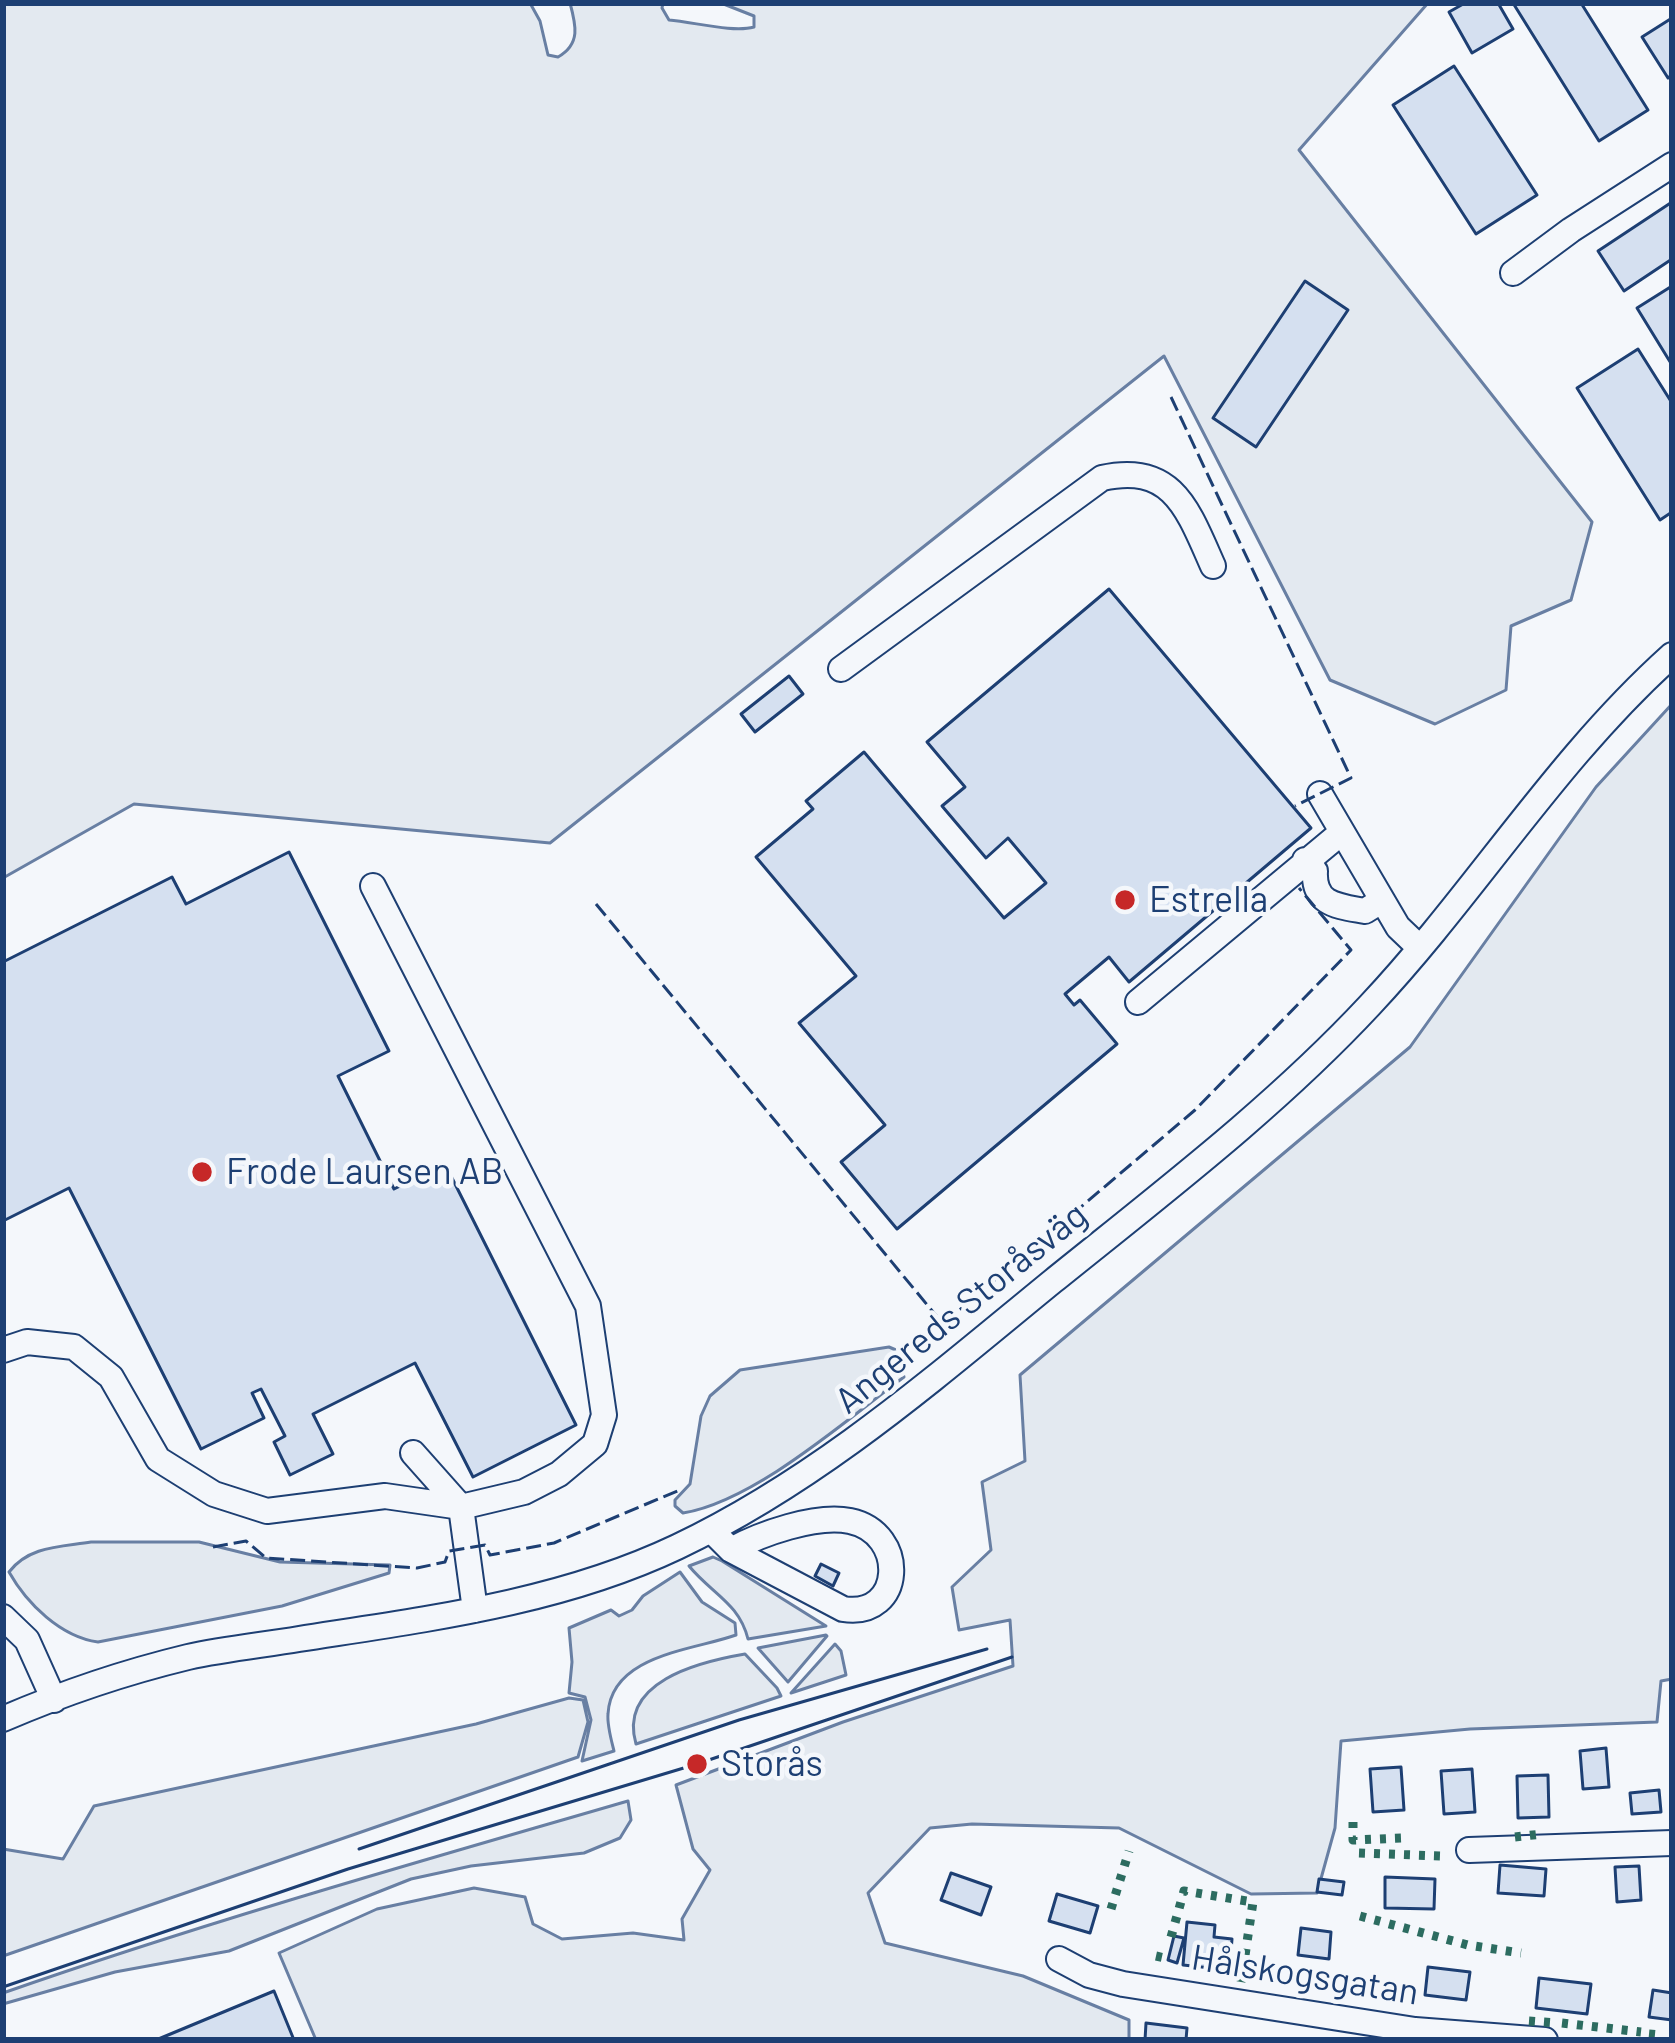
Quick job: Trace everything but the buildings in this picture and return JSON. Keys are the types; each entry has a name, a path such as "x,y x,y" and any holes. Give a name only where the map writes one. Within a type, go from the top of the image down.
{"street":[{"path":"1513,273 1672,165"},
{"path":"841,669 1102,478 1129,472 1157,479 1192,519 1213,566"},
{"name":"Angereds Storåsväg","path":"3,1719 191,1657 476,1610 569,1588 674,1549 815,1468 889,1417 1160,1195 1330,1046 1420,948 1569,759 1672,655"},
{"path":"1320,794 1381,901 1420,948"},
{"path":"1138,1002 1341,832"},
{"path":"1306,860 1315,872 1320,897 1328,904 1365,911 1381,901"},
{"path":"3,1350 26,1342 74,1347 110,1377 158,1459 214,1494 267,1511 385,1496 461,1508 524,1492 560,1474 595,1444 604,1415 588,1306 373,886"},
{"path":"413,1453 461,1508 476,1610"},
{"path":"711,1530 731,1550 843,1609 871,1605 892,1582 892,1565 880,1537 852,1521 777,1531 731,1550"},
{"path":"3,1618 27,1640 54,1700"},
{"path":"1469,1850 1672,1843"},
{"name":"Hålskogsgatan","path":"1059,1960 1123,1984 1415,2030 1545,2040"}],"shaded area":[{"path":"3,3 530,3 548,55 558,57 573,40 570,3 663,3 669,20 735,29 754,27 754,16 721,3 1428,3 1299,150 1592,522 1571,600 1511,626 1506,690 1435,724 1330,680 1164,356 550,843 134,804 3,878"},
{"path":"1672,704 1672,1679 1661,1681 1657,1722 1470,1729 1341,1741 1335,1828 1317,1893 1251,1894 1119,1828 972,1824 930,1828 868,1893 885,1943 1023,1976 1129,2020 1129,2040 316,2040 279,1953 377,1909 474,1888 525,1897 533,1924 562,1939 633,1933 684,1940 682,1919 710,1870 693,1849 676,1785 843,1722 1013,1666 1010,1620 959,1630 952,1587 991,1550 982,1482 1025,1461 1020,1375 1410,1047 1596,787"},
{"path":"889,1347 896,1350 904,1377 828,1436 740,1493 683,1513 675,1506 690,1484 701,1416 710,1396 740,1370"},
{"path":"91,1542 199,1542 280,1562 390,1565 389,1573 282,1606 98,1642 46,1617 9,1572 36,1552"},
{"path":"713,1557 826,1626 748,1639 731,1607 689,1566"},
{"path":"680,1572 702,1602 735,1623 736,1635 658,1658 624,1678 608,1714 614,1751 582,1761 591,1720 585,1697 569,1693 569,1628 611,1610 619,1616 632,1610 643,1596"},
{"path":"826,1635 788,1682 758,1648"},
{"path":"835,1644 846,1675 791,1693"},
{"path":"745,1654 781,1696 636,1744 634,1723 650,1690 685,1670"},
{"path":"569,1698 583,1700 588,1722 578,1757 3,1956 3,1849 63,1859 94,1806 476,1724"},
{"path":"628,1801 631,1820 620,1838 584,1853 471,1866 411,1879 229,1951 115,1972 3,2004 3,1993 158,1941"}],"tram line":[{"path":"359,1849 739,1720 987,1649"},
{"path":"3,1987 348,1869 697,1764 1012,1657"}],"hedge":[{"path":"1353,1822 1353,1840 1403,1838"},
{"path":"1515,1837 1542,1834"},
{"path":"1111,1909 1129,1851"},
{"path":"1359,1853 1442,1856"},
{"path":"1171,1937 1184,1891 1253,1902 1241,1982"},
{"path":"1360,1916 1468,1945 1521,1953"},
{"path":"1156,1956 1165,1958"},
{"path":"1529,2021 1556,2023"},
{"path":"1562,2023 1641,2032"},
{"path":"1649,2034 1660,2035"}],"fence":[{"path":"1171,397 1351,778 1295,806"},
{"path":"596,904 943,1324 1195,1110 1351,950 1299,888"},
{"path":"213,1547 246,1541 266,1558 417,1568 445,1562 449,1551 485,1545 490,1555 554,1543 682,1489"}],"place":[{"name":"Estrella","path":"1125,900"},
{"name":"Frode Laursen AB","path":"202,1172"},
{"name":"Storås","path":"697,1764"}]}
